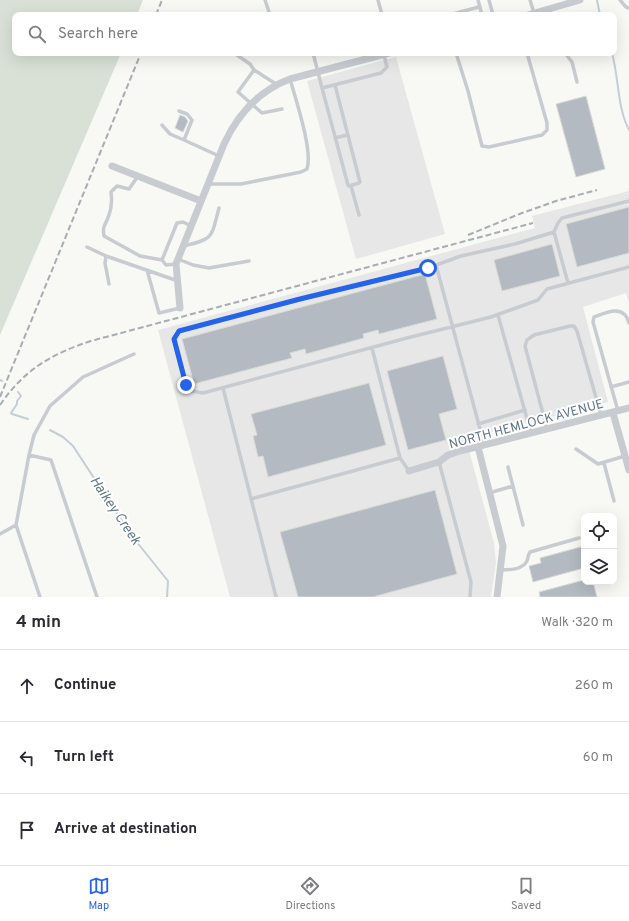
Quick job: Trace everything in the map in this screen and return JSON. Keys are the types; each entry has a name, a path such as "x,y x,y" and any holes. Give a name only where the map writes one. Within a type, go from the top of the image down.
{"street":[{"path":"548,12 580,0"},
{"path":"180,308 177,261 219,156 240,115 252,102 276,84 379,56"},
{"path":"112,166 201,201"},
{"name":"NORTH HEMLOCK AVENUE","path":"409,471 439,462 448,455 629,408"},
{"path":"615,412 629,470"},
{"path":"481,446 489,492 502,546 496,597"}],"lane":[{"path":"265,0 269,12"},
{"path":"378,0 381,12"},
{"path":"478,0 481,12"},
{"path":"490,0 492,12"},
{"path":"530,0 531,12"},
{"path":"620,0 626,7 629,8"},
{"path":"460,12 479,7"},
{"path":"238,56 250,64 254,70 276,84"},
{"path":"314,56 348,185 351,186 359,215"},
{"path":"322,88 381,73 387,67 387,56"},
{"path":"457,56 468,91 482,146 489,147 542,135 547,130 547,122 528,56"},
{"path":"568,56 572,62 577,82"},
{"path":"254,70 238,92 252,102 262,113 282,109"},
{"path":"208,184 240,184 301,172 307,169 309,156 308,147 290,79"},
{"path":"335,85 360,182 351,186"},
{"path":"179,111 187,114 192,120 184,140"},
{"path":"162,125 170,134 219,156"},
{"path":"335,138 347,135"},
{"path":"138,176 129,189 117,186 111,192 112,200 109,216 102,228 104,236 140,256 162,260 166,265 177,261 209,268 249,261"},
{"path":"568,283 554,232 558,223 562,218 629,201"},
{"path":"183,246 202,242 210,237 219,208"},
{"path":"162,260 177,223 182,222 191,226"},
{"path":"554,232 515,244 461,256 436,265 179,331 174,339 186,385 192,391 203,393 498,315 538,300 547,289 629,267"},
{"path":"87,247 106,256 178,281"},
{"path":"106,256 105,263 109,284"},
{"path":"436,265 478,424 481,446"},
{"path":"147,270 159,313 180,308"},
{"path":"615,412 611,387 593,322 594,317 617,311 624,313 628,317 629,323"},
{"path":"498,315 531,433"},
{"path":"547,429 525,346 527,340 534,334 574,326 578,331 601,415"},
{"path":"372,348 400,458 409,471"},
{"path":"40,597 16,525 34,435 50,406 83,377 134,354"},
{"path":"611,387 629,382"},
{"path":"223,388 276,597"},
{"path":"478,424 525,410"},
{"path":"576,449 598,464 625,456"},
{"path":"29,455 51,460 97,597"},
{"path":"251,498 400,458"},
{"path":"439,462 471,582 470,597"},
{"path":"604,463 614,501"},
{"path":"508,467 523,525"},
{"path":"489,492 513,486"},
{"path":"0,534 16,525"},
{"path":"500,570 519,568 526,562 530,552 579,538"}],"shaded area":[{"path":"0,0 143,0 138,12 12,12 12,56 120,56 0,335"},
{"path":"396,57 445,234 356,259 307,81"},
{"path":"629,191 629,303 626,293 583,307 608,402 466,439 494,543 496,563 491,597 230,597 158,330 535,228 532,216"}],"building":[{"path":"586,96 605,169 576,177 556,104"},
{"path":"180,115 185,117 188,121 183,132 175,128"},
{"path":"629,207 629,253 577,267 566,224"},
{"path":"552,244 560,276 502,291 494,260"},
{"path":"425,274 437,319 379,334 378,330 363,334 364,338 306,354 305,349 290,353 292,358 194,384 182,339"},
{"path":"443,356 457,409 439,414 446,440 408,450 387,371"},
{"path":"369,383 386,445 268,477 263,456 258,457 253,436 257,435 251,414"},
{"path":"435,490 457,574 373,597 298,597 280,532"},
{"path":"581,547 581,569 533,582 529,566 541,563 540,558"},
{"path":"581,581 581,585 594,585 597,597 540,597 539,592"}],"waterway":[{"name":"Haikey Creek","path":"597,0 599,12"},
{"name":"Haikey Creek","path":"613,56 622,112 629,130"},
{"name":"Haikey Creek","path":"18,392 21,396 11,413 28,419"},
{"name":"Haikey Creek","path":"50,430 63,437 73,446 132,536 168,581 167,597"}],"railway":[{"path":"157,12 162,0"},
{"path":"0,397 140,56"},
{"path":"468,235 556,201 597,190"},
{"path":"0,405 19,382 40,365 63,352 91,341 533,223"}],"route":[{"path":"186,385 174,339 179,331 300,299 428,268"}]}
